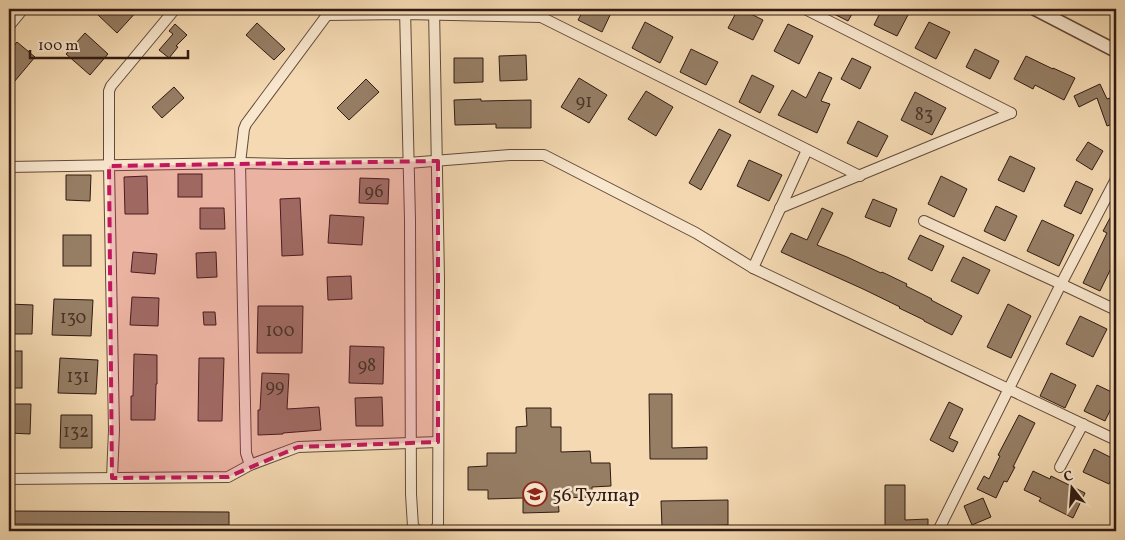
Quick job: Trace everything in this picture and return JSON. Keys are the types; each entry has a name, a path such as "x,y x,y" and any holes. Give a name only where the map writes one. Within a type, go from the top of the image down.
{"street":[{"path":"9,26 23,9"},
{"path":"112,478 114,430 108,166 109,91 111,86 175,9"},
{"path":"780,208 1011,113 805,9"},
{"path":"1035,9 1116,51"},
{"path":"250,465 246,453 240,163 244,129 327,16 405,11 541,17 860,176"},
{"path":"405,11 410,220 411,494 413,527 419,531"},
{"path":"433,531 438,526 439,278 434,12"},
{"path":"753,268 808,150"},
{"path":"9,167 240,163 408,163 510,155 544,155 696,233 753,268 1116,440"},
{"path":"938,531 1061,284 1116,179"},
{"path":"924,221 1116,310"},
{"path":"1060,467 1083,424"},
{"path":"9,479 228,477 250,465 298,447 438,442"}],"highlighted area":[{"path":"438,161 438,442 298,447 228,477 112,478 109,166"}],"building":[{"path":"101,9 139,9 117,33 97,14"},
{"path":"584,9 608,9 612,11 602,32 578,20"},
{"path":"738,9 763,20 753,40 728,28"},
{"path":"824,9 855,9 848,21"},
{"path":"882,9 900,9 909,13 897,36 874,25"},
{"path":"645,22 673,37 660,63 632,48"},
{"path":"929,22 950,32 936,59 915,48"},
{"path":"257,23 285,49 274,60 246,35"},
{"path":"175,24 187,35 176,46 178,47 169,58 159,50 173,34 169,31"},
{"path":"788,24 813,36 799,64 774,51"},
{"path":"85,33 108,54 90,75 66,54"},
{"path":"17,42 35,57 9,88 9,52"},
{"path":"691,49 718,62 706,85 680,72"},
{"path":"975,49 999,61 990,79 966,67"},
{"path":"526,55 527,80 500,81 499,56"},
{"path":"1026,56 1075,78 1064,100 1035,85 1033,89 1014,79"},
{"path":"454,58 483,58 483,82 454,83"},
{"path":"852,58 871,67 860,89 841,79"},
{"path":"819,72 832,78 821,101 830,104 817,133 778,115 792,90 806,98"},
{"path":"752,75 774,86 760,113 739,102"},
{"path":"579,78 607,95 589,123 561,107"},
{"path":"366,79 379,92 349,120 337,108"},
{"path":"1100,84 1107,99 1116,96 1116,123 1107,126 1097,98 1079,107 1074,96"},
{"path":"174,87 184,98 162,118 152,107"},
{"path":"646,91 673,107 656,136 628,119"},
{"path":"915,92 946,108 932,135 901,120"},
{"path":"481,99 481,101 531,100 531,128 496,128 496,124 455,125 454,100"},
{"path":"858,121 888,136 877,157 847,143"},
{"path":"719,129 731,135 701,190 689,183"},
{"path":"1088,142 1103,151 1092,170 1076,160"},
{"path":"1010,156 1035,168 1024,192 998,180"},
{"path":"749,160 782,175 769,201 737,186"},
{"path":"178,174 202,174 202,197 178,197"},
{"path":"66,175 91,175 90,201 66,200"},
{"path":"147,176 148,214 125,214 124,177"},
{"path":"941,176 967,189 954,217 928,204"},
{"path":"360,178 389,179 388,204 359,203"},
{"path":"1076,181 1093,189 1081,214 1064,206"},
{"path":"300,198 303,255 282,256 280,199"},
{"path":"873,199 897,209 890,227 865,217"},
{"path":"996,206 1017,216 1005,241 984,231"},
{"path":"1116,207 1116,258 1100,291 1083,283 1107,233 1103,231"},
{"path":"200,208 224,208 225,229 200,229"},
{"path":"822,208 833,213 817,245 907,284 906,286 962,316 952,335 863,289 781,252 791,233 807,240"},
{"path":"330,215 364,217 362,245 328,243"},
{"path":"1042,220 1074,235 1059,266 1027,251"},
{"path":"63,235 91,235 91,266 63,266"},
{"path":"920,235 944,246 932,271 908,259"},
{"path":"133,252 157,254 155,274 131,272"},
{"path":"216,252 217,277 197,278 196,253"},
{"path":"963,257 990,270 978,294 951,281"},
{"path":"351,276 352,299 328,300 327,277"},
{"path":"132,297 159,298 158,326 130,325"},
{"path":"54,299 93,300 91,336 52,335"},
{"path":"9,304 33,305 32,334 9,334"},
{"path":"1008,304 1031,316 1011,358 987,347"},
{"path":"258,306 303,306 302,353 257,353"},
{"path":"203,312 215,312 216,325 204,325"},
{"path":"1080,316 1107,329 1093,357 1066,344"},
{"path":"350,346 384,347 383,384 349,383"},
{"path":"9,351 22,351 22,388 9,388"},
{"path":"134,354 157,355 155,420 131,420"},
{"path":"60,358 98,360 96,394 58,393"},
{"path":"199,358 224,358 222,421 198,421"},
{"path":"262,373 289,374 287,409 319,407 321,430 258,435 258,410 260,410"},
{"path":"1051,373 1076,385 1065,408 1040,396"},
{"path":"1097,385 1116,394 1116,398 1105,421 1084,411"},
{"path":"649,394 672,394 672,448 707,447 707,459 650,459"},
{"path":"382,397 383,426 356,426 355,398"},
{"path":"949,402 963,409 949,438 958,442 953,452 930,440"},
{"path":"9,404 31,404 30,434 9,433"},
{"path":"526,408 551,408 551,427 561,427 561,452 590,451 591,463 610,463 611,486 592,487 592,497 558,498 559,512 523,513 523,498 488,499 488,490 468,490 468,467 487,466 487,453 516,453 516,427 527,426"},
{"path":"61,415 92,415 92,448 60,448"},
{"path":"1019,415 1035,423 1013,467 1015,467 1007,482 1004,481 996,498 977,489 984,476 989,479 1000,456 998,455"},
{"path":"1094,449 1116,460 1116,470 1109,484 1083,472"},
{"path":"1033,471 1050,479 1051,476 1085,493 1073,518 1039,501 1041,498 1024,490"},
{"path":"885,485 905,485 905,520 928,519 928,531 885,531"},
{"path":"983,498 991,517 972,525 964,506"},
{"path":"728,500 728,525 662,527 661,501"},
{"path":"9,511 229,512 229,525 9,524"}],"place":[{"name":"56 Тулпар","path":"535,494"}]}
